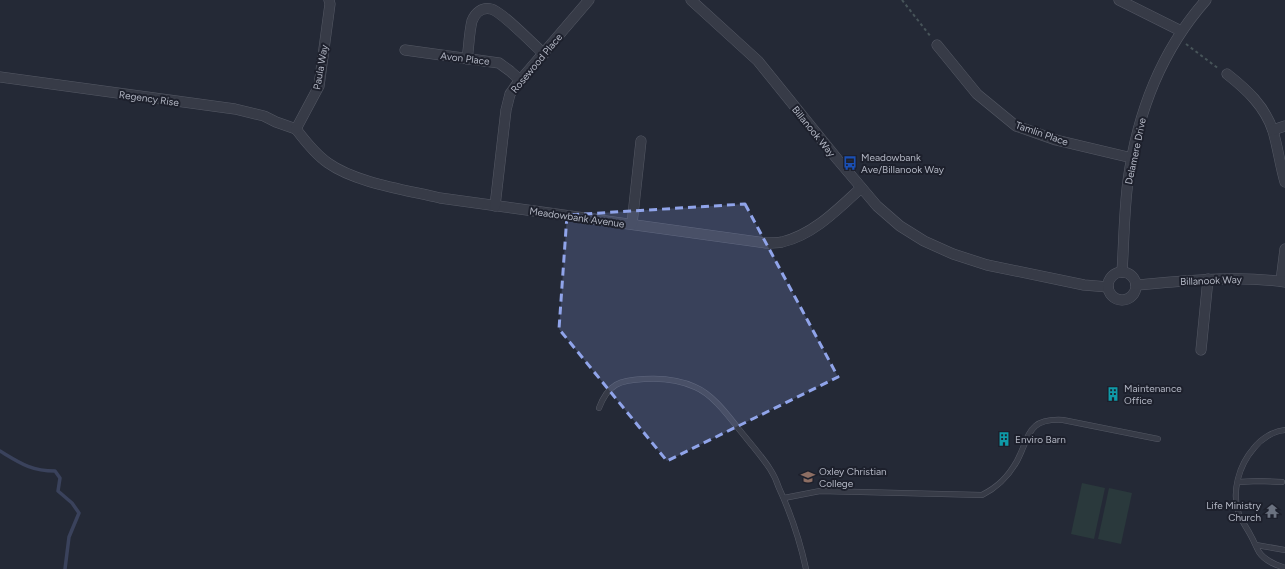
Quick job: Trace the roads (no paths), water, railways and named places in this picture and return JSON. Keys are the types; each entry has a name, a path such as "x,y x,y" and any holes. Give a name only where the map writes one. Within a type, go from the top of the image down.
{"street":[{"name":"Paula Way","path":"296,129 319,86 330,4 329,0"},
{"name":"Rosewood Place","path":"495,206 506,110 510,94 520,80 589,0"},
{"name":"Billanook Way","path":"692,0 758,61 861,188 877,206 900,226 924,241 953,254 987,265 1084,285 1108,287"},
{"path":"1119,0 1179,34"},
{"name":"Delamere Drive","path":"1122,272 1125,206 1138,129 1155,80 1179,34 1206,0"},
{"path":"467,59 472,21 477,13 483,9 492,9 502,15 544,54"},
{"name":"Tamlin Place","path":"937,45 977,94 1016,126 1056,140 1132,158"},
{"name":"Avon Place","path":"405,50 499,63 520,80"},
{"path":"1227,74 1245,88 1257,101 1266,115 1273,130 1285,182"},
{"name":"Regency Rise","path":"0,78 235,109 264,116 296,129"},
{"path":"1273,130 1285,126"},
{"name":"Meadowbank Avenue","path":"296,129 308,144 328,163 352,176 440,198 766,243 781,243 795,238 812,229 861,188"},
{"path":"632,224 641,141"},
{"path":"1283,282 1285,249"},
{"path":"1122,272 1131,275 1136,284 1136,289 1132,296 1121,300 1112,295 1108,287 1113,276 1122,272"},
{"path":"1201,350 1208,279"},
{"name":"Billanook Way","path":"1136,284 1208,279 1243,279 1283,282"}],"lane":[{"path":"600,408 604,395 615,385 633,380 653,378 674,381 695,387 708,396 725,412 771,470 784,498 802,551 806,569"},
{"path":"784,498 820,491 982,495 999,486 1017,460 1026,437 1034,427 1041,422 1053,419 1158,439"},
{"path":"1285,430 1269,435 1248,455 1240,469 1236,502 1239,514 1259,553 1271,562 1285,568"},
{"path":"1238,482 1282,482"},
{"path":"1256,545 1285,550"}],"waterway":[{"path":"0,451 20,463 32,468 55,471 60,478 58,491 72,503 79,513 69,537 65,569"}],"place":[{"name":"Meadowbank Ave/Billanook Way","path":"850,163"},
{"name":"Maintenance Office","path":"1113,394"},
{"name":"Enviro Barn","path":"1004,439"},
{"name":"Oxley Christian College","path":"808,477"},
{"name":"Life Ministry Church","path":"1272,511"}]}
